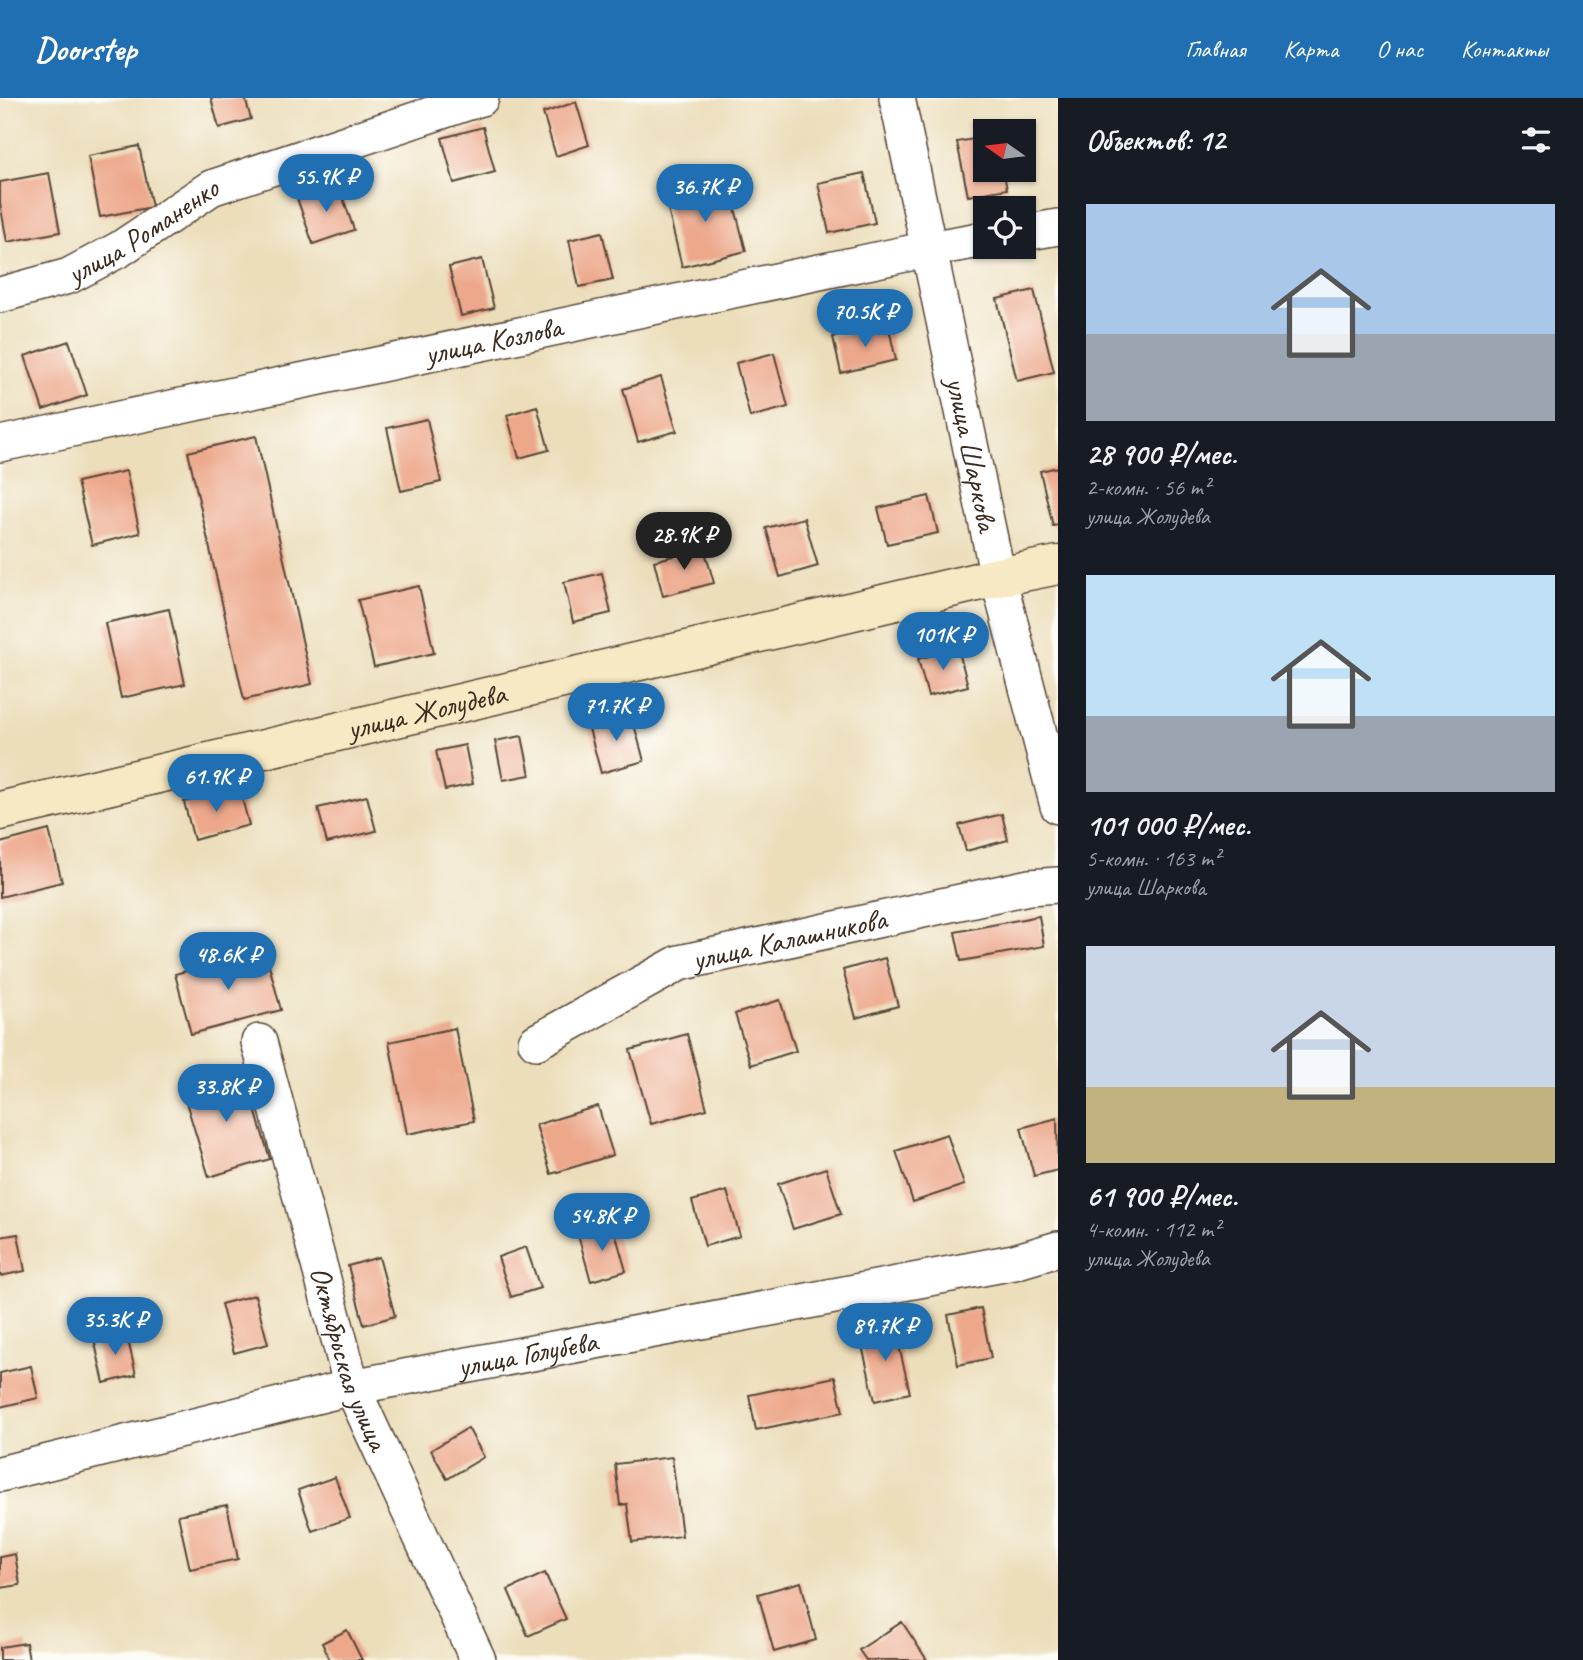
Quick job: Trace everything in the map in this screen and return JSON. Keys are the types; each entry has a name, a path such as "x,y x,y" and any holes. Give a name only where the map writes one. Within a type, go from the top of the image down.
{"main road":[{"name":"улица Жолудева","path":"0,811 1058,565"}],"street":[{"name":"улица Романенко","path":"0,295 69,276 120,249 211,188 481,98"},
{"name":"улица Шаркова","path":"897,98 998,577 1058,806"},
{"path":"1036,231 1058,227"},
{"name":"улица Козлова","path":"0,444 973,241"},
{"name":"улица Калашникова","path":"536,1042 679,963 1029,887 1058,885"},
{"name":"Октябрьская улица","path":"259,1042 352,1387 471,1657"},
{"name":"улица Голубева","path":"0,1474 352,1387 1014,1262 1058,1249"}],"building":[{"path":"211,98 245,98 251,119 219,128"},
{"path":"576,102 589,145 556,156 543,113"},
{"path":"483,127 495,172 454,183 442,138"},
{"path":"973,139 973,182 1006,182 1007,189 968,196 957,142"},
{"path":"139,146 152,207 100,217 88,156"},
{"path":"49,173 60,232 7,242 0,203 0,182"},
{"path":"864,173 875,223 829,233 818,183"},
{"path":"728,181 746,251 682,267 665,197"},
{"path":"338,183 354,230 313,244 297,198"},
{"path":"602,232 613,280 579,287 569,240"},
{"path":"482,259 494,308 461,316 449,267"},
{"path":"1034,290 1054,372 1017,381 997,299"},
{"path":"888,324 896,360 841,373 833,337"},
{"path":"69,341 87,395 43,410 25,356"},
{"path":"774,353 788,407 750,417 736,363"},
{"path":"661,377 677,431 638,442 623,389"},
{"path":"537,406 549,450 519,458 507,415"},
{"path":"427,419 441,482 401,491 387,428"},
{"path":"256,436 312,684 244,700 188,452"},
{"path":"1058,467 1058,525 1053,526 1040,471"},
{"path":"126,471 140,533 92,545 77,482"},
{"path":"929,496 938,533 887,544 878,508"},
{"path":"804,518 818,566 780,577 766,528"},
{"path":"704,548 714,583 663,596 654,561"},
{"path":"602,573 611,613 573,622 564,582"},
{"path":"419,586 434,653 374,667 358,600"},
{"path":"169,609 185,684 121,698 105,623"},
{"path":"958,648 968,686 928,696 918,659"},
{"path":"631,713 644,761 601,773 588,725"},
{"path":"522,736 530,775 503,780 495,741"},
{"path":"465,745 473,784 445,790 436,751"},
{"path":"239,787 249,825 194,840 184,802"},
{"path":"367,796 376,831 327,843 318,808"},
{"path":"1002,814 1008,840 966,851 959,825"},
{"path":"49,830 62,882 0,897 0,843"},
{"path":"1039,916 1044,946 961,961 955,932"},
{"path":"265,950 281,1010 191,1034 175,974"},
{"path":"885,958 898,1006 856,1018 843,970"},
{"path":"780,1000 796,1051 751,1065 735,1014"},
{"path":"455,1028 474,1121 407,1134 389,1042"},
{"path":"687,1034 707,1109 651,1124 630,1050"},
{"path":"243,1070 270,1159 209,1177 182,1089"},
{"path":"598,1106 613,1155 551,1174 536,1125"},
{"path":"1057,1118 1058,1170 1034,1176 1021,1128"},
{"path":"947,1134 964,1185 913,1202 896,1151"},
{"path":"826,1168 841,1214 793,1229 778,1184"},
{"path":"727,1191 740,1236 705,1246 692,1201"},
{"path":"613,1225 626,1271 591,1281 578,1235"},
{"path":"18,1234 25,1271 0,1276 0,1237"},
{"path":"526,1247 540,1288 511,1297 498,1257"},
{"path":"379,1257 395,1316 364,1325 348,1266"},
{"path":"255,1295 268,1344 234,1353 221,1304"},
{"path":"981,1308 991,1358 958,1365 948,1315"},
{"path":"894,1325 910,1393 875,1401 859,1333"},
{"path":"126,1331 136,1375 104,1383 94,1339"},
{"path":"31,1366 38,1398 0,1407 0,1373"},
{"path":"835,1377 843,1412 756,1430 749,1395"},
{"path":"468,1428 484,1457 447,1479 431,1450"},
{"path":"672,1457 682,1536 632,1542 627,1504 620,1505 615,1464"},
{"path":"335,1477 350,1518 312,1531 298,1490"},
{"path":"227,1505 238,1559 190,1569 178,1515"},
{"path":"15,1554 20,1585 0,1588 0,1557"},
{"path":"545,1573 566,1619 528,1636 508,1590"},
{"path":"801,1582 816,1640 774,1652 758,1594"},
{"path":"902,1622 927,1660 866,1660 859,1650"},
{"path":"347,1630 362,1660 330,1660 322,1643"},
{"path":"26,1643 29,1660 0,1660 0,1647"}]}
